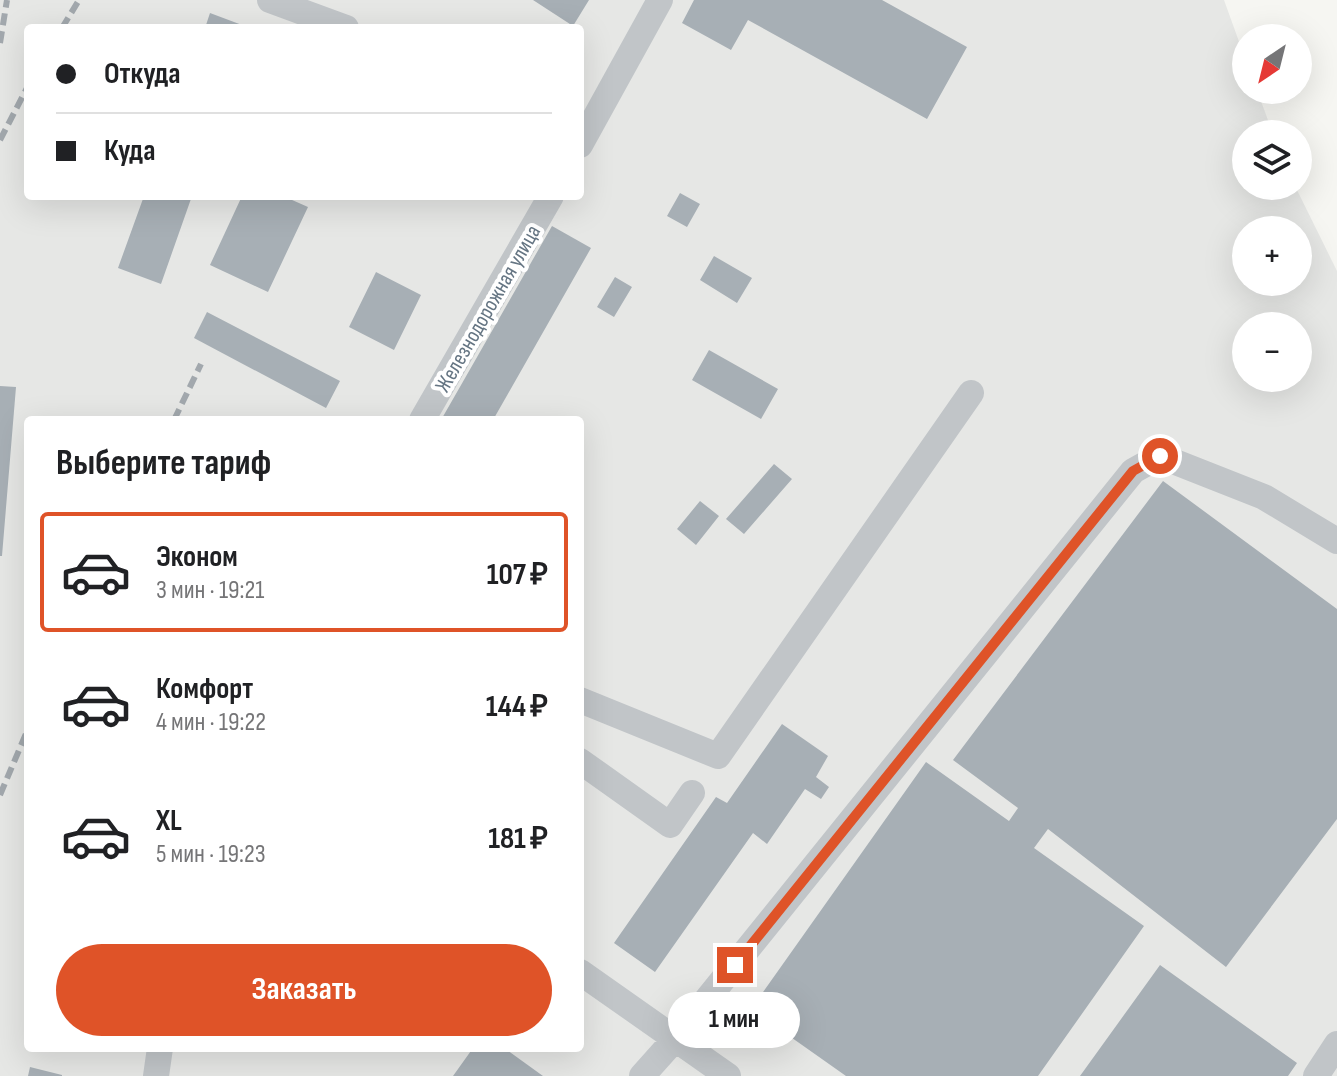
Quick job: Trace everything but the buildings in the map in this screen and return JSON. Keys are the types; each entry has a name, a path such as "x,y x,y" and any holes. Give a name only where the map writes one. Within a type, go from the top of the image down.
{"street":[{"path":"270,0 335,24"},
{"path":"584,138 660,0"},
{"name":"Железнодорожная улица","path":"424,416 540,201"},
{"path":"584,702 718,756 971,393"},
{"path":"642,1076 1133,471 1160,456 1264,497 1337,541"},
{"path":"584,764 670,825 692,793"},
{"path":"584,975 728,1076"},
{"path":"1316,1076 1337,1044"},
{"path":"156,1076 159,1052"}],"shaded area":[{"path":"0,0 1224,0 1233,24 1232,104 1262,104 1268,120 1232,120 1232,200 1302,200 1310,216 1232,216 1232,296 1312,296 1312,220 1337,271 1337,1076 0,1076"}],"railway":[{"path":"0,43 7,0"},
{"path":"64,24 79,0"},
{"path":"0,140 24,94"},
{"path":"176,416 201,364"},
{"path":"0,795 24,738"}],"route":[{"path":"735,965 1133,471 1160,456"}]}
